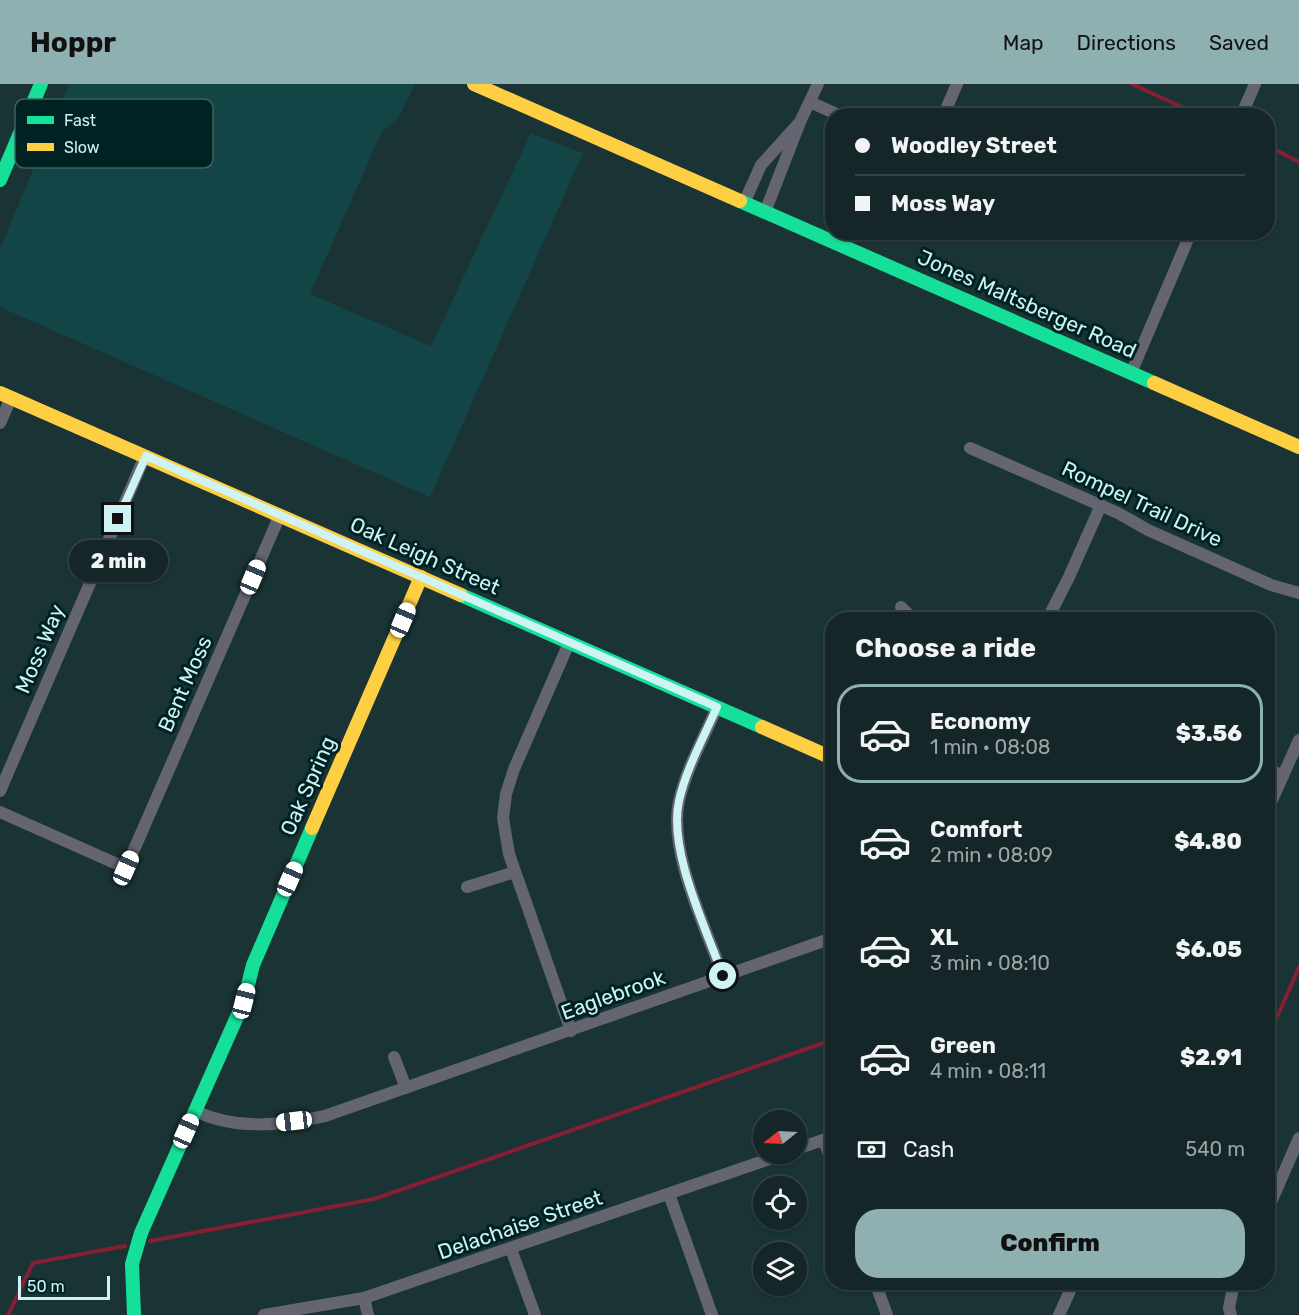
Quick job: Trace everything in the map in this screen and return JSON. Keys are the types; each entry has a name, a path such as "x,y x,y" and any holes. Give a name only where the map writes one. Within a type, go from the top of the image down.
{"street":[{"path":"35,99 41,84"},
{"name":"Jones Maltsberger Road","path":"474,84 825,238"},
{"path":"765,212 800,122 818,84"},
{"path":"946,108 957,84"},
{"path":"1244,108 1255,84"},
{"path":"810,102 825,109"},
{"path":"744,203 761,165 800,122"},
{"path":"0,180 15,145"},
{"name":"Jones Maltsberger Road","path":"829,240 1299,447"},
{"path":"1131,373 1188,240"},
{"path":"0,423 5,395"},
{"name":"Oak Leigh Street","path":"5,395 825,755"},
{"name":"Rompel Trail Drive","path":"970,448 1101,505 1148,530 1240,571 1281,589 1299,593"},
{"name":"Moss Way","path":"0,791 146,456"},
{"path":"1051,612 1101,505"},
{"name":"Bent Moss","path":"0,813 126,868 280,515"},
{"name":"Oak Spring","path":"134,1315 131,1281 136,1248 244,1001 253,965 421,577"},
{"path":"901,607 906,612"},
{"path":"569,643 506,794 504,830 515,872 571,1031"},
{"path":"717,707 679,800 677,824 683,861 723,976"},
{"path":"1275,794 1299,740"},
{"path":"1275,772 1283,776"},
{"path":"467,887 515,872"},
{"name":"Eaglebrook","path":"195,1111 222,1122 255,1126 325,1116 825,940"},
{"path":"394,1057 406,1088"},
{"path":"1275,1193 1299,1138"},
{"path":"807,1145 825,1139"},
{"name":"Delachaise Street","path":"264,1315 364,1298 755,1164"},
{"path":"669,1194 712,1315"},
{"path":"511,1249 535,1315"},
{"path":"878,1290 887,1315"},
{"path":"1059,1315 1070,1290"},
{"path":"1231,1315 1229,1308 1232,1290"},
{"path":"364,1298 368,1315"}],"shaded area":[{"path":"69,84 415,84 399,117 381,133 310,294 431,346 531,133 583,153 430,497 0,307 0,249 34,168 213,168 213,99 63,99"}],"waterway":[{"path":"1132,84 1184,108"},
{"path":"1275,150 1299,162"},
{"path":"1275,1022 1299,967"},
{"path":"150,1241 374,1199 825,1042"},
{"path":"8,1315 33,1263 125,1246"}],"traffic: fast":[{"path":"35,99 41,84"},
{"path":"0,180 15,145"},
{"path":"740,201 825,238"},
{"path":"829,240 1154,383"},
{"path":"461,595 762,727"},
{"path":"134,1315 132,1264 141,1233 244,1001 253,965 312,828"}],"traffic: slow":[{"path":"474,84 740,201"},
{"path":"1154,383 1299,447"},
{"path":"0,393 461,595"},
{"path":"312,828 421,577"},
{"path":"762,727 825,755"}],"route":[{"path":"118,519 146,456 717,707 679,800 677,824 683,861 723,976"}]}
